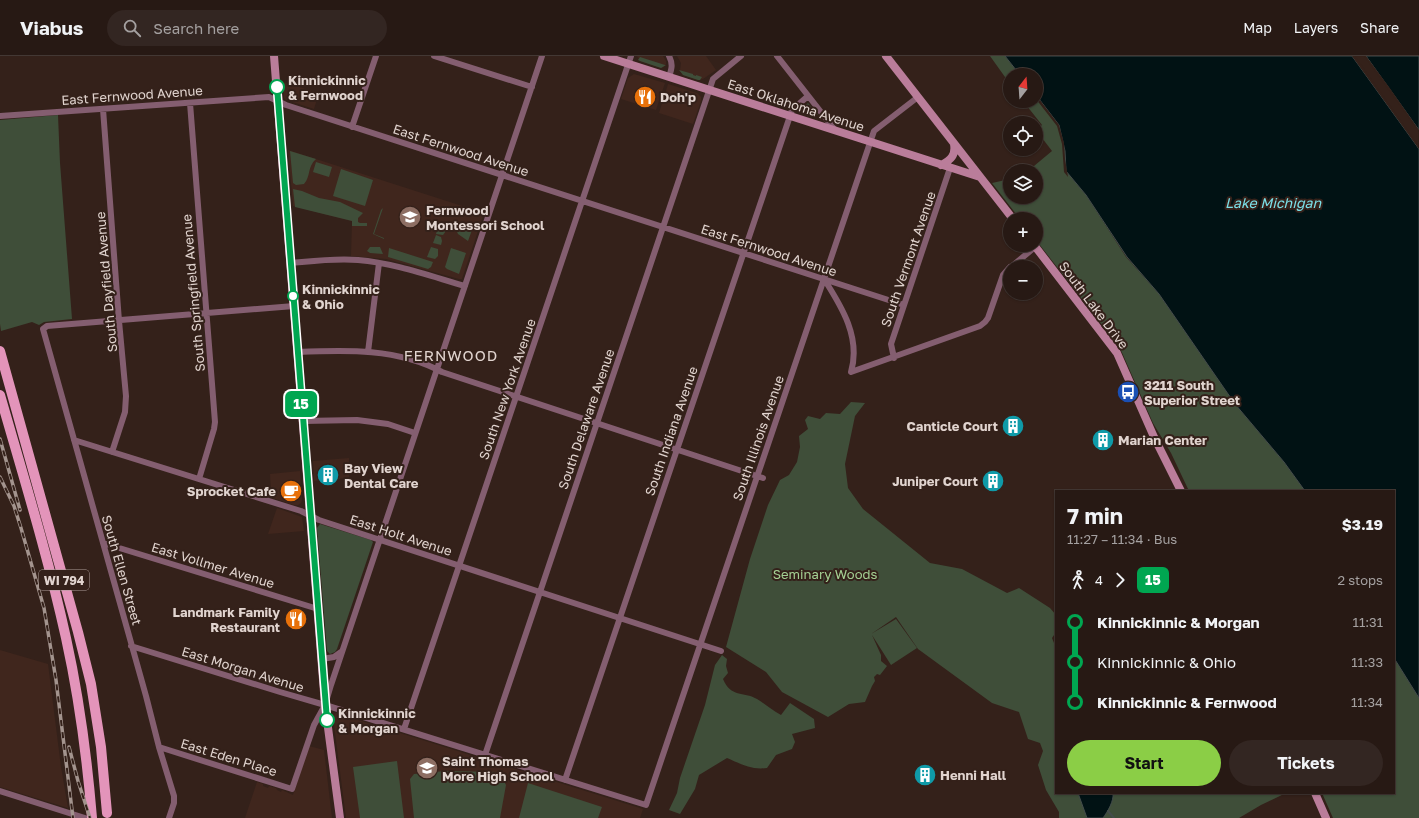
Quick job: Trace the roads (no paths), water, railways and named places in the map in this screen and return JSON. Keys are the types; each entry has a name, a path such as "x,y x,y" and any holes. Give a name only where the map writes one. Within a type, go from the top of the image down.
{"main road":[{"name":"WI 794","path":"0,351 91,684 101,747 107,813"},
{"name":"WI 794","path":"0,395 49,569 66,638 82,724 92,818"}],"street":[{"path":"274,56 325,705 340,818"},
{"path":"352,127 376,56"},
{"path":"434,56 532,87"},
{"path":"325,705 341,652 542,56"},
{"name":"East Oklahoma Avenue","path":"604,56 630,60 669,77 980,177"},
{"path":"669,56 672,66 669,77"},
{"name":"South Delaware Avenue","path":"485,755 713,78 741,56"},
{"path":"777,56 836,131"},
{"path":"886,56 1008,212"},
{"name":"South New York Avenue","path":"404,729 630,60"},
{"name":"South Indiana Avenue","path":"565,780 792,110 808,96"},
{"name":"East Fernwood Avenue","path":"0,116 270,97 286,105 352,127 904,305"},
{"name":"South Illinois Avenue","path":"646,805 700,644 760,476 874,131 918,97"},
{"name":"South Springfield Avenue","path":"190,102 205,314 215,422 213,434 199,479"},
{"name":"South Dayfield Avenue","path":"104,109 126,406 112,452"},
{"path":"941,165 953,157 955,153 954,144"},
{"name":"South Vermont Avenue","path":"894,358 891,344 950,168"},
{"path":"1018,260 1027,252"},
{"name":"South Lake Drive","path":"1039,252 1118,353 1154,437 1180,490"},
{"path":"291,263 359,260 379,263 464,286"},
{"path":"368,352 379,263"},
{"path":"824,279 846,317 850,330 854,350 854,362 851,372 894,358 980,326 986,322 991,312 1003,275"},
{"path":"119,321 294,306"},
{"name":"South Ellen Street","path":"119,321 47,326 43,329 159,747 172,787 174,803 169,818"},
{"path":"298,352 332,350 368,352 414,360 442,372 760,476"},
{"path":"303,421 357,420 388,424 415,433"},
{"name":"East Holt Avenue","path":"74,440 301,511 319,520 721,651"},
{"name":"East Vollmer Avenue","path":"102,543 318,609"},
{"name":"East Morgan Avenue","path":"131,646 404,729 646,805"},
{"path":"322,658 334,657 341,652"},
{"name":"East Eden Place","path":"159,747 292,789 314,725 325,705"},
{"path":"0,792 85,818"},
{"path":"1315,794 1326,818"}],"water":[{"name":"Lake Michigan","path":"1005,56 1352,56 1419,149 1419,698 1395,660 1395,490 1304,490 1284,462 1235,404 1159,294 1127,257 1086,195 1066,171 1065,151 1059,125 1043,104 1043,68 1014,68"},
{"path":"1366,56 1419,56 1419,130"},
{"path":"1078,794 1113,794 1112,803 1103,818 1087,818"}],"waterway":[{"path":"1108,811 1114,818"}],"railway":[{"path":"0,439 20,510"},
{"path":"0,477 14,506 44,608 56,680 73,818"},
{"path":"69,747 90,818"}],"place":[{"name":"Kinnickinnic & Fernwood","path":"277,87"},
{"name":"Doh'p","path":"645,97"},
{"name":"Fernwood Montessori School","path":"410,217"},
{"name":"Kinnickinnic & Ohio","path":"293,296"},
{"name":"3211 South Superior Street","path":"1128,392"},
{"name":"Canticle Court","path":"1013,426"},
{"name":"Marian Center","path":"1103,440"},
{"name":"Bay View Dental Care","path":"328,475"},
{"name":"Juniper Court","path":"993,481"},
{"name":"Sprocket Cafe","path":"291,491"},
{"name":"Landmark Family Restaurant","path":"296,619"},
{"name":"Kinnickinnic & Morgan","path":"327,720"},
{"name":"Saint Thomas More High School","path":"427,768"},
{"name":"Henni Hall","path":"925,775"}],"district":[{"name":"FERNWOOD","path":"451,355"}],"park label":[{"name":"Seminary Woods","path":"825,574"}]}
